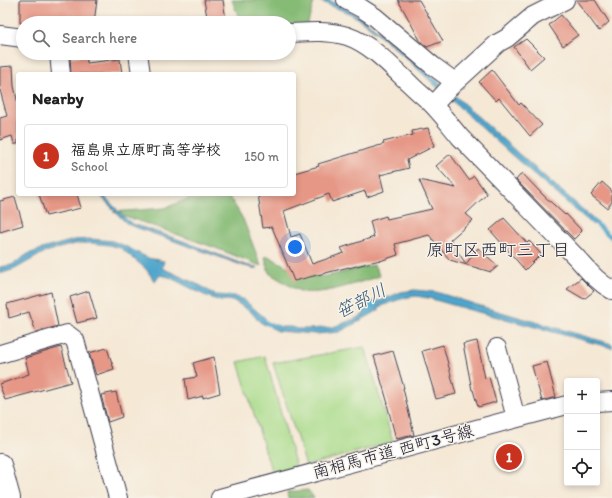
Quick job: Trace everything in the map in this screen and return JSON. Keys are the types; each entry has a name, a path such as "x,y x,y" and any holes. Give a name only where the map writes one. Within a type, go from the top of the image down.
{"main road":[{"path":"0,465 9,498"}],"street":[{"path":"346,0 375,17 433,66 444,92 450,124 460,137 588,271 602,284 612,290"},
{"path":"444,92 498,43 507,38 533,16 565,0"},
{"path":"296,33 327,32 348,36 444,92"},
{"path":"0,35 16,37"},
{"path":"60,60 61,72"},
{"path":"139,60 141,72"},
{"path":"0,354 67,334 75,340 118,498"},
{"path":"497,348 516,418"},
{"path":"600,402 612,401"},
{"name":"南相馬市道 西町3号線","path":"220,498 564,406"}],"green space":[{"path":"232,0 311,0 314,2 307,26 296,27 296,16 238,16"},
{"path":"195,196 229,196 243,219 261,266 213,247 113,212 165,208"},
{"path":"268,256 306,277 328,276 374,265 380,276 332,290 322,292 304,292 269,273 265,257"},
{"path":"365,347 393,442 306,466 273,363"},
{"path":"265,356 296,467 272,473 238,362"},
{"path":"308,490 314,498 288,498 287,492"}],"water":[{"path":"317,0 331,1 362,18 444,86 440,90 405,57 362,21 351,14"},
{"path":"452,93 596,221 593,225 514,157 448,97"},
{"path":"101,196 104,196 127,220 133,224 183,241 245,265 257,267 257,269 244,266 132,226 125,222"},
{"path":"91,239 112,241 148,258 164,261 162,268 201,286 215,295 234,296 244,300 265,318 265,325 260,322 251,312 236,302 227,300 220,301 204,295 169,277 160,275 155,282 146,269 121,248 110,245 90,243 74,244 45,252 15,269 0,274 0,267 12,265 28,254 74,240"},
{"path":"414,290 436,292 612,344 612,348 416,296 403,298 379,307 379,310 339,332 316,334 278,331 270,327 271,323 281,327 291,327 297,329 333,327 363,315 367,304 370,302 380,301 401,292"}],"building":[{"path":"20,0 97,0 95,16 20,16"},
{"path":"204,0 223,0 225,16 207,16"},
{"path":"398,0 419,0 443,41 427,47 421,42"},
{"path":"576,0 595,0 609,22 599,31"},
{"path":"561,15 578,35 563,46 549,25"},
{"path":"526,39 544,57 530,69 514,47"},
{"path":"70,60 87,60 87,63 120,60 122,72 71,72"},
{"path":"13,66 16,95 16,144 14,144 12,136 0,140 0,118 7,116 0,90 0,67"},
{"path":"492,70 519,105 521,103 542,125 530,136 499,98 496,101 479,82"},
{"path":"428,128 434,146 407,160 409,168 380,175 384,191 367,197 365,191 332,202 329,194 284,211 291,237 300,234 312,264 344,253 341,248 374,237 370,221 386,216 387,219 432,209 419,180 456,188 436,166 450,154 469,180 474,176 487,194 466,214 473,220 450,240 466,264 478,248 498,266 491,272 450,260 429,235 395,244 398,255 380,261 294,281 272,227 263,228 258,196 296,196 296,172 319,166 318,164 384,144 383,142 413,135 412,131"},
{"path":"522,173 543,195 565,215 566,214 582,231 574,239 516,180"},
{"path":"602,182 612,191 612,202 607,208 591,195"},
{"path":"40,196 78,196 81,208 46,216"},
{"path":"15,197 23,225 0,232 0,201"},
{"path":"504,218 527,243 529,241 541,254 525,270 490,230"},
{"path":"581,278 594,291 584,299 567,289"},
{"path":"89,291 97,318 77,323 70,297"},
{"path":"51,292 58,326 36,332 29,312 9,318 7,304"},
{"path":"477,341 485,378 489,377 496,402 478,407 472,390 463,344"},
{"path":"443,345 456,394 436,399 422,351"},
{"path":"61,347 71,382 5,400 0,384 29,374 25,358"},
{"path":"107,348 114,369 96,375 89,353"},
{"path":"393,351 404,388 414,435 396,439 388,404 374,356"},
{"path":"214,357 220,393 203,398 203,396 188,400 185,379 197,377 193,363"},
{"path":"547,362 556,397 542,401 532,366"},
{"path":"116,392 122,417 108,422 101,395"}],"waterway":[{"name":"笹部川","path":"591,219 612,238"},
{"name":"笹部川","path":"262,319 268,324 275,326"}],"place":[{"name":"福島県立原町高等学校","path":"509,457"}],"district":[{"name":"原町区西町三丁目","path":"498,250"}]}
